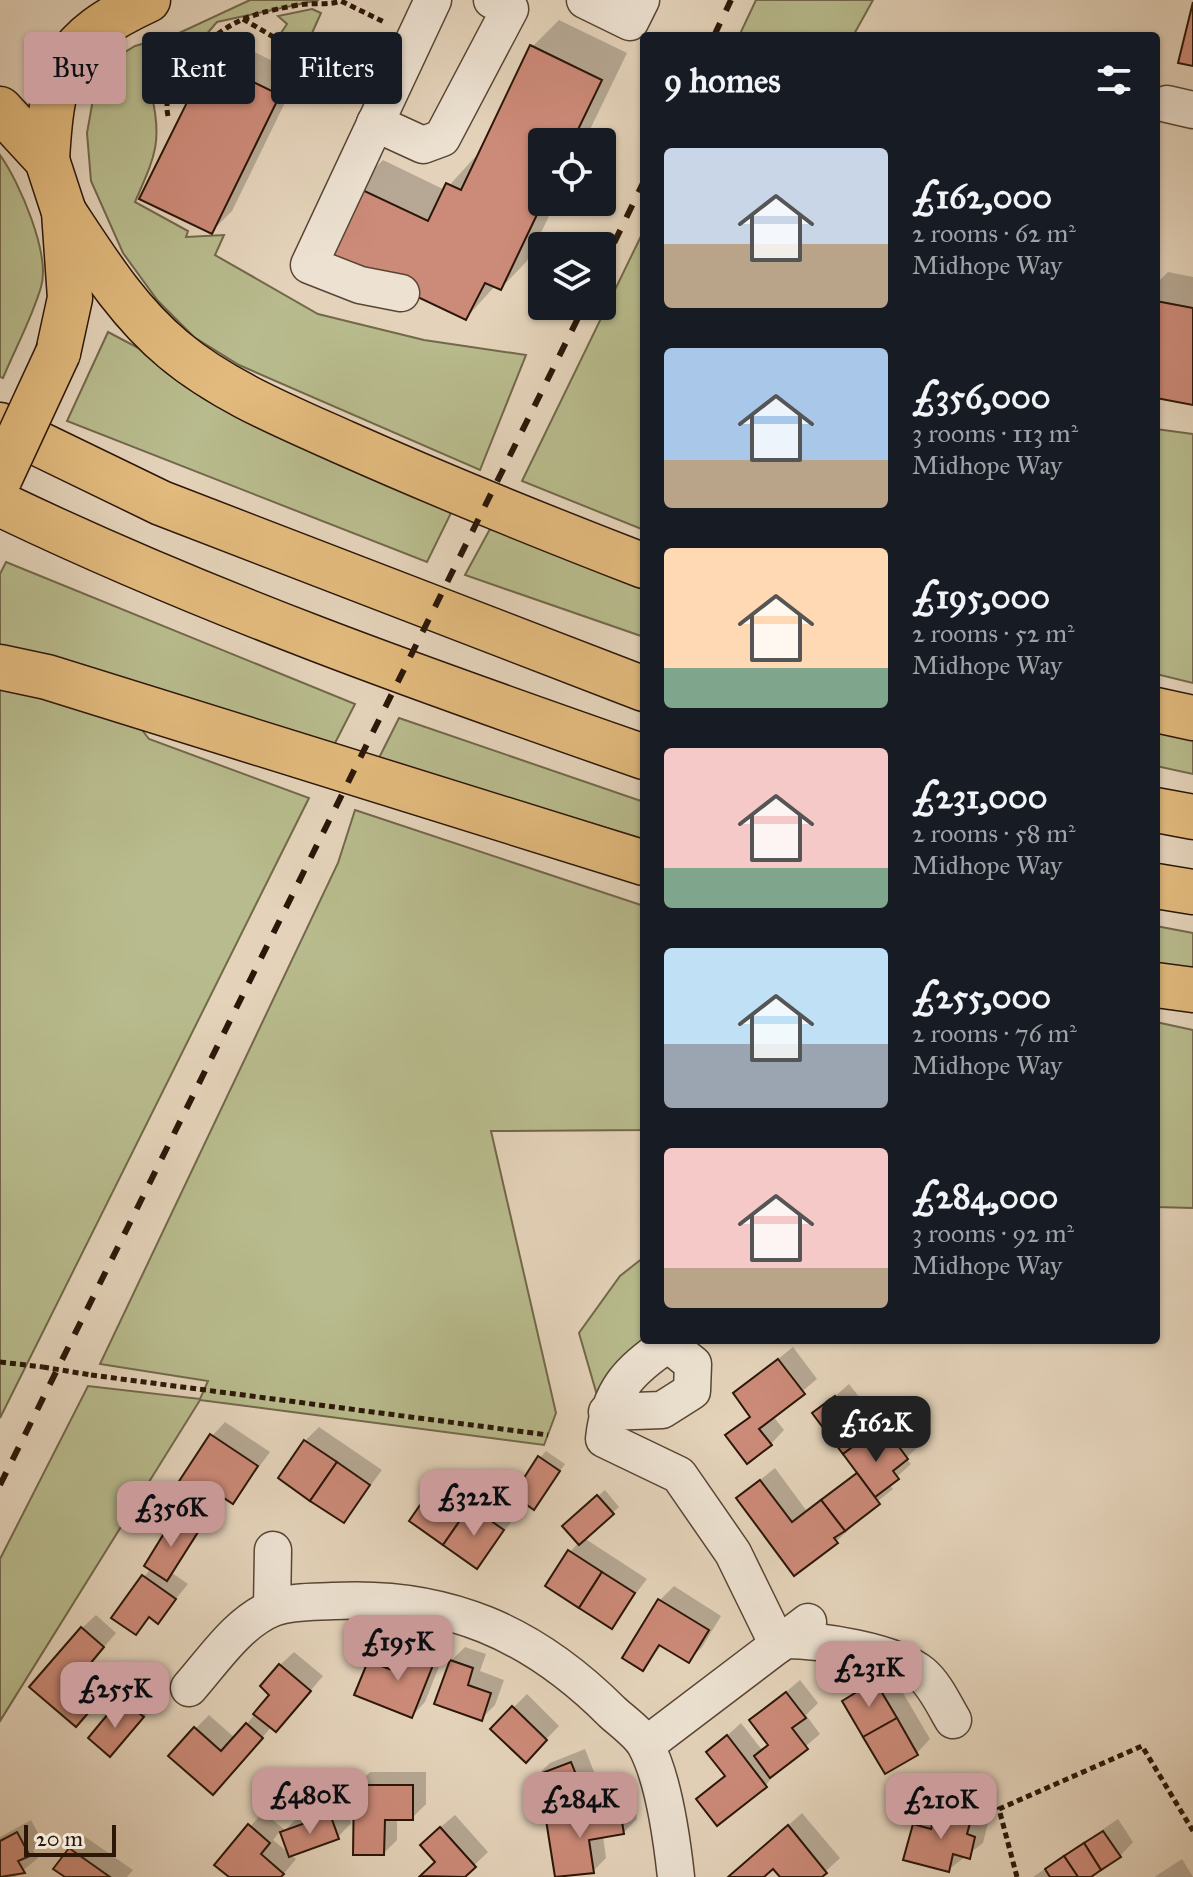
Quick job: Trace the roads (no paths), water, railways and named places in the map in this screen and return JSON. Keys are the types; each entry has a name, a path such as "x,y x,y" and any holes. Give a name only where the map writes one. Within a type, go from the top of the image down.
{"highway":[{"path":"0,478 58,353 70,298 64,212 47,160 50,105 55,85 70,54 97,26 148,0"},
{"path":"0,109 47,160"},
{"path":"64,212 116,291 135,313 175,351 208,374 288,417 458,493 640,564"},
{"path":"0,425 161,503 640,687"},
{"path":"0,504 91,548 374,663 640,756"},
{"path":"0,667 47,677 640,862"},
{"path":"1160,711 1193,718"},
{"path":"1160,811 1193,817"},
{"path":"1160,887 1193,892"},
{"path":"1160,986 1193,990"}],"street":[{"path":"401,293 360,285 309,265 433,0"},
{"path":"375,123 423,145 442,138 510,9 492,0"},
{"path":"585,0 630,22 641,0"},
{"path":"607,1412 604,1439 679,1475 790,1635 903,1663 929,1681 953,1720"},
{"path":"272,1608 273,1550"},
{"path":"189,1688 244,1627 272,1608 298,1603 367,1599 445,1611 497,1627 535,1646 582,1682 646,1745 670,1826 676,1877"},
{"path":"646,1745 790,1635"}],"railway":[{"path":"716,32 731,0"},
{"path":"616,239 640,189"},
{"path":"0,1485 577,320"}]}
